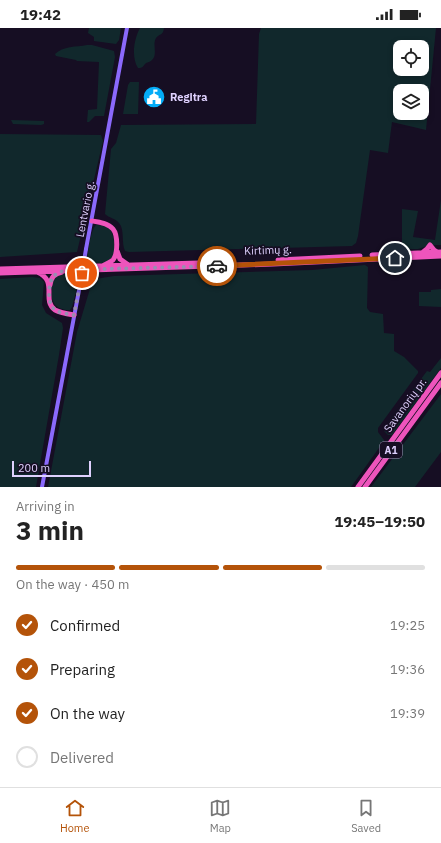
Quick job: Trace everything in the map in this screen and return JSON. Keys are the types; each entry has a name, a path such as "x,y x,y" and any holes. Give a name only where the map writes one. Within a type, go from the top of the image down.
{"highway":[{"path":"92,221 106,224 116,235 116,250 113,259 104,266"},
{"path":"116,250 120,259 128,265"},
{"name":"Kirtimų g.","path":"0,269 440,253"},
{"name":"Kirtimų g.","path":"0,273 258,264 440,253"},
{"path":"49,289 53,276 67,270"},
{"path":"34,271 46,278 49,289 50,304 60,312 74,315"},
{"name":"Savanorių pr.","path":"358,487 441,373"},
{"name":"Savanorių pr.","path":"365,487 441,383"}],"main road":[{"name":"Lentvario g.","path":"42,487 128,28"}],"green space":[{"path":"89,28 121,28 119,40 116,44 94,41 94,37 88,33"},
{"path":"140,28 164,28 164,31 157,36 155,40 154,58 142,67 138,68 134,48 136,37"},
{"path":"261,28 436,28 429,99 429,84 393,84 393,120 427,120 426,130 392,122 388,153 370,150 358,236 356,243 352,246 125,251 121,226 116,220 105,214 111,149 116,143 121,125 256,124 259,34"},
{"path":"87,45 114,51 115,57 104,116 95,116 89,122 87,122 88,110 97,109 99,62 77,61 56,56 55,54 66,48"},
{"path":"130,82 139,82 138,114 123,114 128,85"},
{"path":"11,120 44,121 44,124 13,124"},
{"path":"0,134 101,135 103,141 77,252 0,257"},
{"path":"441,200 441,245 430,245 418,249 402,249 402,209 418,211 413,237 435,240"},
{"path":"96,225 101,225 111,230 114,242 114,254 107,262 86,263 91,237"},
{"path":"365,265 368,267 367,308 370,312 383,314 384,333 394,334 394,351 404,357 418,371 418,373 378,428 378,432 384,441 351,487 48,487 77,332 92,282 95,279 114,276 312,270"},
{"path":"79,273 72,307 70,310 59,308 55,305 52,299 51,282 53,278 60,274"},
{"path":"40,278 44,282 42,305 46,313 62,323 63,328 59,355 36,487 0,487 0,279"},
{"path":"441,289 441,307 419,306 419,292 431,292 431,290"},
{"path":"441,358 441,368 392,435 388,435 384,431 384,428 427,371 430,372"},
{"path":"441,394 441,452 415,487 371,487"}],"way so far":[{"path":"82,273 74,315 60,312 54,308 50,304 49,289 51,281 53,276 67,270 217,266"}],"place":[{"name":"Regitra","path":"154,97"}],"route":[{"path":"217,266 395,258"}]}
